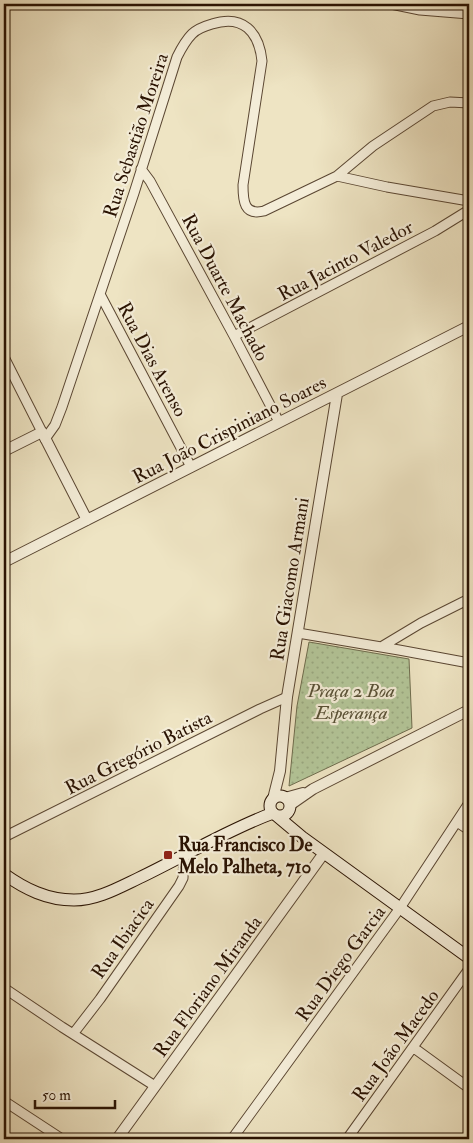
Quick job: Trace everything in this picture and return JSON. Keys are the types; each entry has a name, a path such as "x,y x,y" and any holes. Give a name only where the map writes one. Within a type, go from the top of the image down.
{"main road":[{"path":"4,874 24,887 48,897 81,899 103,894 184,856 280,806 302,837 469,958"}],"street":[{"path":"391,4 420,10 469,14"},
{"name":"Rua Sebastião Moreira","path":"43,435 55,425 62,407 176,57 193,33 204,27 228,21 237,22 247,26 260,47 262,61 243,185 243,198 249,210 253,212 264,211 337,176 373,146 426,110 441,103 469,103"},
{"name":"Rua Duarte Machado","path":"140,169 150,181 279,422"},
{"path":"337,176 387,187 469,201"},
{"name":"Rua Jacinto Valedor","path":"234,336 435,231 469,210"},
{"name":"Rua Dias Arenso","path":"100,294 192,467"},
{"name":"Rua João Crispiniano Soares","path":"4,562 469,326"},
{"path":"4,357 87,520"},
{"name":"Rua Giacomo Armani","path":"280,806 280,771 287,696 338,394"},
{"path":"4,451 43,435"},
{"path":"381,648 421,623 469,599"},
{"path":"298,633 469,663"},
{"name":"Rua Gregório Batista","path":"4,837 287,696"},
{"path":"280,806 469,710"},
{"name":"Rua Diego Garcia","path":"232,1139 400,908 469,803"},
{"path":"457,822 469,830"},
{"name":"Rua Floriano Miranda","path":"117,1139 324,853"},
{"name":"Rua Ibiacica","path":"73,1034 184,878 184,856"},
{"name":"Rua João Macedo","path":"347,1139 469,969"},
{"path":"4,988 155,1086"},
{"path":"414,1048 469,1088"},
{"path":"4,1101 62,1139"},
{"path":"465,1139 469,1134"}],"green space":[{"name":"Praça 2 Boa Esperança","path":"309,642 409,659 412,728 289,786 297,706"}],"place":[{"name":"Rua Francisco De Melo Palheta, 710","path":"168,855"}]}
